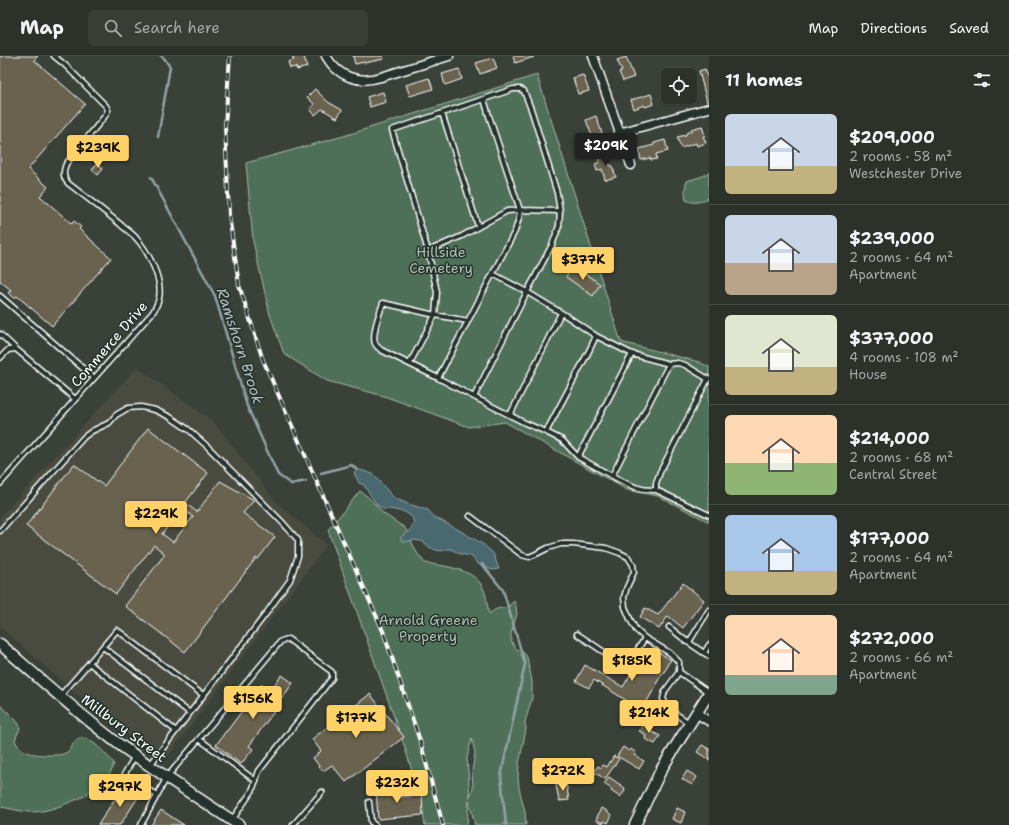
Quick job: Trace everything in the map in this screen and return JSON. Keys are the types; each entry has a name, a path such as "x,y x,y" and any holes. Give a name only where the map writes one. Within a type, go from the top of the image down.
{"street":[{"path":"326,56 331,64 343,74 365,80 381,77 449,56"},
{"path":"593,56 630,165"},
{"path":"619,133 709,108"},
{"name":"Millbury Street","path":"1,647 90,722 135,756 235,823"},
{"path":"635,825 657,778 709,693"},
{"path":"696,713 709,721"}],"lane":[{"name":"Commerce Drive","path":"0,484 153,312 160,294 156,272 146,251 137,239 69,184 65,179 64,172 66,164 105,116 108,110 65,65 54,56"},
{"path":"410,363 435,315 436,292 428,251 392,130 513,89 520,89 524,91 532,112 554,186 560,211 559,226 552,245 474,397"},
{"path":"438,378 515,231 519,218 520,210 484,99"},
{"path":"442,113 478,226"},
{"path":"428,251 462,236 507,211 560,211"},
{"path":"493,274 561,312 596,336 632,354 669,364 685,365 708,379 660,472 656,483 656,490"},
{"path":"0,296 94,378"},
{"path":"468,321 383,303 375,331 375,344 381,350 410,363 525,423 562,440 578,457 612,476 640,489 656,490 709,515"},
{"path":"510,415 561,312"},
{"path":"0,334 75,399"},
{"path":"546,432 596,336"},
{"path":"0,358 8,350 16,349"},
{"path":"578,457 632,354"},
{"path":"612,476 669,364"},
{"path":"0,530 84,437 92,431 109,423 116,415 128,408 141,407 160,412 189,430 208,447 298,540 298,556 290,580 150,766"},
{"path":"470,516 522,555 529,557 561,544 606,548 620,552 628,557 633,565 634,572 624,597 625,607 636,630 679,662 679,672 665,691 664,699 670,710 690,723"},
{"path":"689,642 709,610"},
{"path":"669,627 709,656"},
{"path":"60,696 118,630 203,695"},
{"path":"577,634 619,662 626,664 629,663 645,638"},
{"path":"141,825 167,777 281,641 288,639 332,672 332,678 259,771 252,791 235,823"},
{"path":"704,653 709,645"},
{"path":"103,647 190,713"},
{"path":"89,663 176,731"},
{"path":"679,672 709,693"},
{"path":"199,739 256,781"},
{"path":"135,756 125,773 128,778 157,795"},
{"path":"293,825 322,792"},
{"path":"369,802 371,822 375,825"}],"shaded area":[{"path":"137,367 214,422 276,502 327,545 166,759 107,721 0,627 0,517"}],"green space":[{"name":"Hillside Cemetery","path":"537,75 621,342 699,362 709,367 709,522 658,496 627,490 505,422 469,427 384,396 327,381 284,354 270,315 253,241 246,163 347,135"},
{"path":"709,172 709,198 695,202 686,200 685,189 687,181 703,176"},
{"name":"Arnold Greene Property","path":"360,491 368,497 384,514 405,528 417,553 425,563 456,569 471,575 477,580 485,592 489,614 497,609 507,608 514,601 517,614 511,634 511,640 515,648 524,653 527,657 532,681 532,698 525,722 526,729 518,776 526,825 475,825 469,801 467,825 425,825 420,797 405,748 328,530","holes":["472,738 475,753 472,771 473,788 470,797 467,758"]},
{"path":"0,705 15,719 19,725 20,728 15,740 21,749 36,754 60,755 69,751 74,742 78,739 84,738 94,743 114,763 110,773 104,780 88,792 87,795 58,807 43,811 28,812 0,807"}],"water":[{"path":"357,469 373,474 394,498 428,510 434,517 484,545 493,553 499,569 492,570 478,564 471,556 460,554 451,549 442,551 429,547 421,541 402,541 401,537 410,530 414,523 412,517 405,512 383,509 377,505 364,485 359,483 354,472"}],"building":[{"path":"0,56 38,56 34,60 85,104 28,169 48,187 40,196 72,224 74,221 81,227 79,229 111,258 52,326 17,296 15,298 8,293 11,290 0,281"},
{"path":"292,56 304,56 307,67 297,70 296,67 290,68 288,62 294,60"},
{"path":"353,56 383,56 384,59 355,64"},
{"path":"513,56 533,56 534,57 515,63"},
{"path":"626,57 634,77 623,81 619,72 622,71 617,60"},
{"path":"493,58 497,68 480,74 476,63"},
{"path":"459,69 462,79 445,85 442,74"},
{"path":"705,69 707,76 709,76 709,101 707,102 699,71"},
{"path":"583,75 589,91 578,94 573,78"},
{"path":"429,78 433,89 410,96 406,85"},
{"path":"315,89 328,102 342,110 337,118 322,109 315,115 310,109 314,104 307,97"},
{"path":"383,92 386,102 370,107 367,97"},
{"path":"651,94 654,104 645,107 644,105 634,109 631,100"},
{"path":"596,116 602,133 592,136 586,120"},
{"path":"702,126 705,136 703,136 706,143 697,146 696,143 681,148 677,137 686,135 686,133 692,131 691,129"},
{"path":"665,140 668,151 656,154 657,159 651,160 650,158 641,160 639,149"},
{"path":"606,153 610,166 612,165 616,177 605,180 602,169 597,171 595,164 600,162 598,156"},
{"path":"98,163 103,169 98,175 92,170"},
{"path":"574,266 600,284 593,296 566,277"},
{"path":"148,428 208,473 185,503 197,512 220,481 254,500 243,513 275,537 258,559 256,558 185,652 125,606 165,554 154,545 116,594 26,526 74,464 104,486","holes":["182,508 193,517 173,542 162,534"]},
{"path":"683,583 704,600 683,628 668,616 659,629 640,617 645,608 658,615"},
{"path":"652,648 671,660 635,722 628,718 635,706 594,680 589,688 576,681 585,665 623,687 633,670 636,673"},
{"path":"282,675 293,683 249,746 253,749 241,764 216,745 262,684 270,690"},
{"path":"370,694 404,737 346,782 332,765 323,771 313,758 321,751 312,739"},
{"path":"643,724 651,729 650,731 660,736 655,744 645,739 646,735 639,731"},
{"path":"702,745 709,749 709,760 697,752"},
{"path":"623,747 629,751 631,749 636,753 634,755 644,761 639,769 617,756"},
{"path":"614,756 619,759 605,779 594,772 598,766 601,768 603,765 607,767"},
{"path":"687,771 697,777 692,785 682,779"},
{"path":"609,777 625,788 625,791 620,797 604,784"},
{"path":"566,783 569,800 559,801 556,785"},
{"path":"123,786 139,796 120,825 98,825"},
{"path":"400,786 401,797 422,795 423,815 378,819 376,788"},
{"path":"601,808 612,815 608,823 604,821 603,823 596,820"},
{"path":"677,808 685,812 681,823 672,819"},
{"path":"161,810 184,825 151,825"}],"waterway":[{"name":"Ramshorn Brook","path":"158,137 170,67 161,56"},
{"name":"Ramshorn Brook","path":"151,177 215,296 247,406 278,475 291,484 306,481"},
{"name":"Ramshorn Brook","path":"321,473 352,465 357,470"},
{"name":"Ramshorn Brook","path":"482,564 503,590 525,664 501,776 506,825"}],"railway":[{"path":"230,56 225,126 229,215 239,285 263,360 383,631 420,741 443,825"}]}
